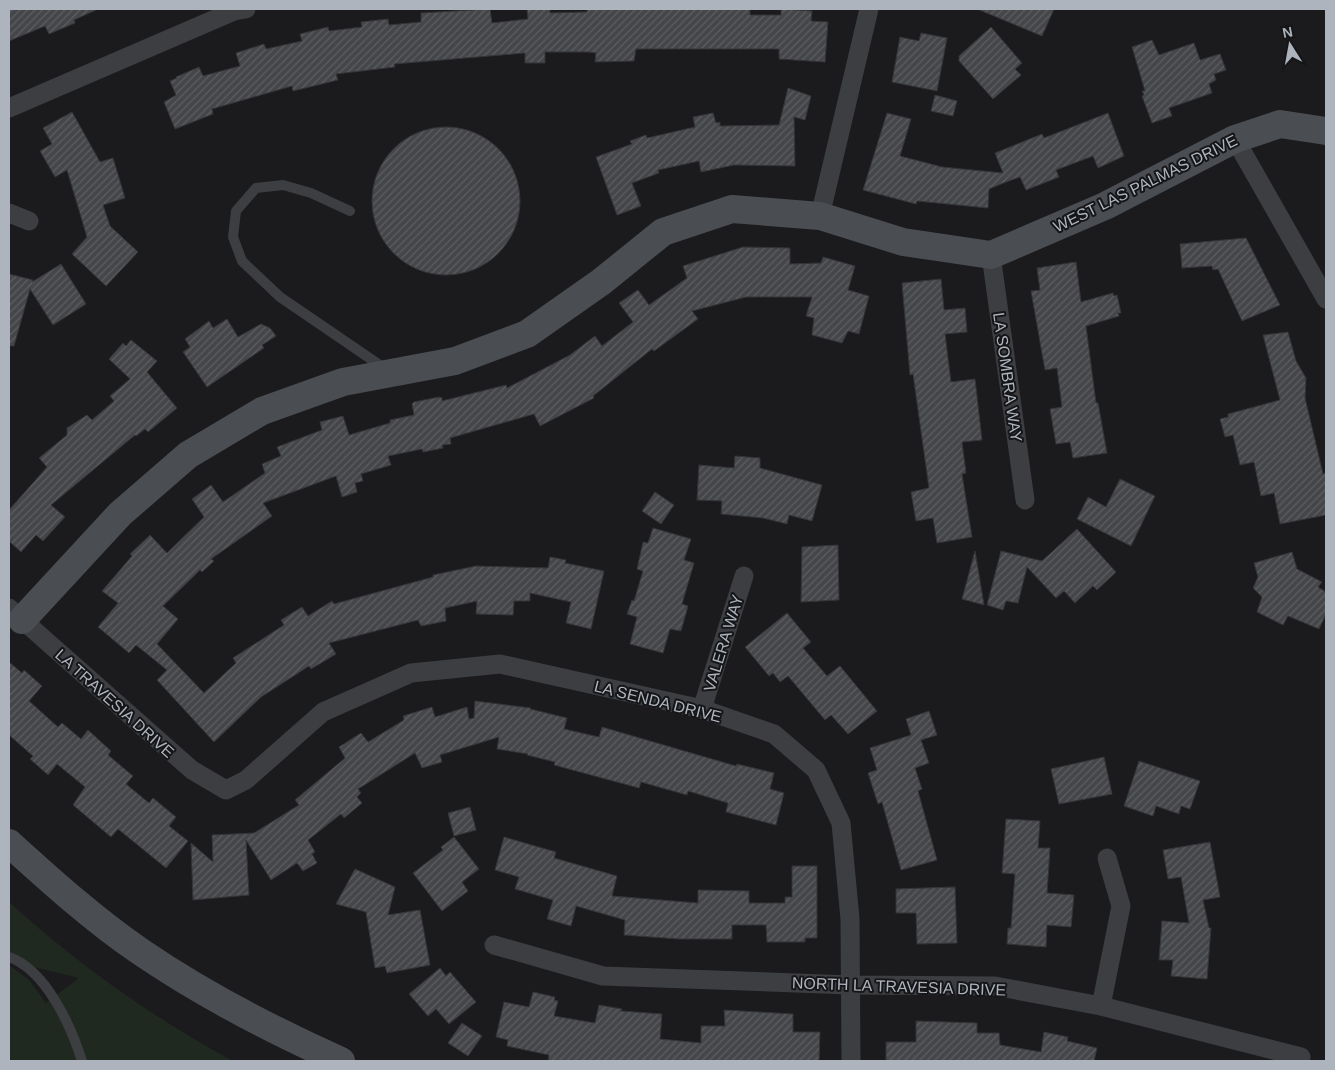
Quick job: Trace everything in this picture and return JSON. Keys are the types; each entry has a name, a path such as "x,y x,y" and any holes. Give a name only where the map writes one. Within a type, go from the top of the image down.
{"street":[{"path":"9,108 234,12 246,9"},
{"path":"820,216 869,9"},
{"name":"WEST LAS PALMAS DRIVE","path":"991,255 1105,206 1235,139 1280,124 1326,131"},
{"path":"1235,139 1326,299"},
{"path":"15,614 120,514 188,455 262,411 343,382 455,361 527,334 601,282 663,232 732,209 820,216 904,242 991,255"},
{"path":"9,213 29,221"},
{"name":"LA SOMBRA WAY","path":"991,255 1025,500"},
{"name":"VALERA WAY","path":"702,709 744,576"},
{"name":"LA TRAVESIA DRIVE","path":"15,614 192,770 226,790"},
{"name":"LA SENDA DRIVE","path":"226,790 246,780 323,712 411,673 500,664 702,709 774,734 816,770 841,823 850,919 851,1061"},
{"path":"9,843 73,901 140,952 207,993 278,1032 341,1061"},
{"path":"1101,1006 1121,906 1107,858"},
{"name":"NORTH LA TRAVESIA DRIVE","path":"494,945 603,976 850,985 995,986 1101,1006 1301,1056"}],"lane":[{"path":"350,211 311,193 283,185 256,188 236,211 233,237 242,261 280,297 392,373"},
{"path":"9,957 19,960 36,977 58,1005 74,1037 82,1061"}],"shaded area":[{"path":"9,902 61,947 144,1008 233,1061 9,1061 9,965 29,980 46,1003 79,978 9,961"}],"building":[{"path":"9,9 98,9 74,20 75,23 49,34 45,26 9,41"},
{"path":"490,9 492,23 528,19 527,9 550,9 550,13 587,12 587,9 750,9 750,15 781,15 781,9 812,11 811,21 828,22 825,62 779,59 779,49 636,49 634,61 595,62 596,53 545,52 545,63 525,63 525,53 394,64 395,67 336,74 338,80 293,91 292,86 212,109 213,114 175,129 164,102 176,95 170,81 176,77 199,67 203,76 240,66 236,53 264,44 266,49 302,41 300,34 328,27 329,31 362,27 361,22 388,19 389,25 421,22 421,13"},
{"path":"977,9 1054,9 1042,36"},
{"path":"991,27 1022,63 1015,69 1021,75 993,99 959,61 959,56"},
{"path":"921,33 947,38 937,91 892,82 900,37 919,41"},
{"path":"1152,40 1159,55 1194,43 1200,60 1220,54 1226,70 1214,74 1216,80 1209,84 1212,93 1169,108 1172,116 1152,123 1142,96 1144,95 1142,91 1145,91 1132,47"},
{"path":"788,88 811,96 805,120 794,117 795,166 734,165 701,172 699,161 658,170 659,173 632,183 641,206 617,215 596,157 632,144 630,141 646,135 647,138 695,127 693,117 713,113 716,123 720,122 720,126 779,125"},
{"path":"935,95 957,101 953,116 931,111"},
{"path":"72,112 100,162 113,158 125,198 103,205 110,226 138,252 106,286 72,254 87,237 67,170 55,177 40,151 52,144 43,128"},
{"path":"887,113 911,119 900,156 942,167 1003,173 995,153 1042,134 1044,138 1108,113 1124,156 1098,168 1093,156 1056,170 1059,177 1026,190 1020,177 1006,182 989,189 988,208 917,201 916,204 863,190"},
{"path":"446,127 460,128 474,133 487,139 498,149 508,160 514,173 519,187 519,215 514,229 508,242 498,253 487,263 474,269 460,274 446,275 432,274 418,269 405,263 394,253 384,242 378,229 373,215 372,201 373,187 378,173 384,160 394,149 405,139 418,133 432,128"},
{"path":"1246,238 1280,305 1242,321 1218,269 1213,270 1212,266 1182,268 1180,244"},
{"path":"743,247 790,248 790,264 821,263 823,257 855,266 848,290 869,296 859,334 848,331 842,343 812,335 814,318 806,316 812,297 746,297 692,311 698,319 654,351 652,349 593,396 594,398 540,426 534,414 450,438 451,444 442,445 443,448 423,452 422,449 388,456 391,465 361,474 363,481 355,483 357,492 342,497 336,476 263,503 272,516 211,559 214,561 202,572 200,570 163,606 178,619 157,644 204,693 236,663 233,658 284,625 281,620 302,607 308,616 332,601 334,604 433,577 433,575 476,566 548,568 550,557 566,560 565,563 604,571 591,629 566,623 571,602 530,593 530,601 514,601 513,615 476,614 477,601 445,608 446,621 421,626 418,620 329,643 336,654 311,669 309,666 261,697 214,742 157,680 167,670 136,645 129,653 98,627 118,603 102,591 132,556 130,554 150,535 167,553 204,517 192,499 211,485 223,502 265,473 262,464 281,456 277,447 322,430 320,422 343,416 349,435 390,423 390,420 414,415 412,404 414,402 439,397 442,398 442,401 506,385 507,388 570,355 595,336 602,346 633,322 619,303 638,290 649,305 687,278 683,266"},
{"path":"1076,262 1081,302 1113,293 1114,296 1117,295 1121,313 1118,313 1119,316 1086,326 1096,403 1098,403 1107,453 1073,458 1070,442 1056,444 1050,409 1062,407 1057,368 1045,370 1031,291 1040,290 1037,268"},
{"path":"61,264 86,304 53,325 30,289 14,346 9,346 9,274 33,280 32,282"},
{"path":"941,279 944,310 965,308 967,332 945,334 951,382 975,379 982,440 962,442 966,473 962,474 972,537 937,543 933,518 916,521 911,492 929,488 913,374 910,375 902,283"},
{"path":"227,319 238,337 261,324 270,328 276,336 262,345 264,348 207,387 183,352 190,347 185,339 209,321 213,328"},
{"path":"1288,332 1296,361 1306,378 1305,398 1323,474 1326,473 1326,515 1280,524 1274,493 1261,496 1254,462 1240,465 1233,435 1225,437 1220,419 1228,417 1228,414 1280,400 1263,335"},
{"path":"131,340 157,361 147,372 177,408 148,432 145,429 135,435 51,505 65,517 43,541 36,535 21,552 9,541 9,510 47,467 39,458 67,435 67,428 87,415 92,420 114,401 110,396 130,379 109,359 123,343 126,346"},
{"path":"735,456 760,458 760,468 822,485 812,521 789,515 787,524 763,518 721,514 722,501 697,500 699,465 734,468"},
{"path":"1120,479 1155,496 1131,546 1077,519 1088,497 1106,507"},
{"path":"655,492 674,505 661,524 642,511"},
{"path":"653,528 691,539 684,560 694,563 682,604 688,606 681,631 670,629 663,653 630,644 637,617 627,614 632,600 634,601 643,571 637,569 643,542 648,543"},
{"path":"1077,529 1116,572 1097,590 1093,586 1075,603 1064,591 1056,598 1027,567 1018,603 1006,601 1003,610 987,605 1001,551 1042,561"},
{"path":"838,545 839,600 801,602 802,547"},
{"path":"975,551 984,605 962,599"},
{"path":"1292,552 1297,569 1322,582 1318,587 1326,592 1326,614 1319,629 1288,616 1283,625 1257,612 1262,597 1253,588 1258,577 1254,563"},
{"path":"787,613 811,642 803,648 827,676 840,666 877,711 848,734 831,715 825,720 788,676 780,682 773,673 769,676 745,647"},
{"path":"9,662 22,673 24,670 42,686 29,701 58,727 62,723 81,739 88,730 111,751 108,755 133,776 126,784 149,803 153,798 176,817 169,826 188,841 166,868 118,829 111,837 73,805 85,787 57,764 48,775 30,759 33,756 9,735"},
{"path":"475,701 531,708 567,718 564,729 599,737 602,727 736,766 737,764 774,773 770,789 784,793 776,825 726,812 728,803 688,791 687,795 641,782 639,788 554,765 555,762 528,754 497,749 499,737 440,755 442,762 422,768 415,753 358,789 361,793 357,797 362,803 344,818 341,814 308,840 315,852 312,854 317,863 303,871 297,863 271,880 246,840 249,895 193,900 191,843 213,862 212,835 254,833 299,805 295,800 345,758 339,747 361,733 368,742 404,720 403,716 432,707 435,717 467,707 469,719 474,718"},
{"path":"929,711 937,735 921,740 929,763 915,768 922,789 918,791 937,860 901,870 882,802 878,804 868,773 877,770 870,748 911,735 906,719"},
{"path":"1104,757 1112,794 1059,804 1051,769"},
{"path":"1139,761 1200,781 1190,809 1181,806 1179,814 1156,806 1153,816 1124,806"},
{"path":"470,807 476,830 454,836 448,813"},
{"path":"1006,819 1040,821 1038,848 1050,848 1047,893 1074,895 1071,927 1047,925 1046,947 1007,944 1008,928 1011,928 1015,874 1002,873"},
{"path":"454,837 479,869 462,882 468,891 442,911 413,873 443,850 441,847"},
{"path":"504,837 556,852 554,858 617,876 612,896 698,903 698,890 749,891 749,903 785,903 785,897 792,897 792,866 817,866 817,938 805,938 805,942 767,942 766,925 732,925 732,939 679,939 624,935 625,920 576,906 571,926 547,919 553,900 515,889 519,877 495,870"},
{"path":"1210,842 1220,897 1203,900 1209,928 1211,928 1207,979 1171,976 1173,960 1159,960 1162,921 1189,923 1181,877 1168,879 1163,850"},
{"path":"355,869 395,887 388,915 420,910 430,965 387,973 385,966 375,968 366,912 336,904"},
{"path":"955,887 957,943 917,944 916,913 896,913 896,889"},
{"path":"440,968 446,976 450,972 476,1002 449,1024 436,1009 428,1016 409,994"},
{"path":"533,992 555,997 554,1000 558,1001 554,1016 595,1023 599,1005 622,1009 621,1011 662,1014 660,1039 701,1043 701,1026 725,1026 724,1010 793,1014 793,1032 820,1032 819,1061 548,1061 549,1055 507,1046 508,1040 496,1037 504,1002 529,1007"},
{"path":"916,1021 977,1023 977,1033 999,1033 1000,1045 1041,1052 1044,1032 1068,1037 1067,1041 1097,1048 1094,1061 886,1061 886,1042 916,1042"},
{"path":"462,1023 482,1036 468,1056 448,1043"}]}
